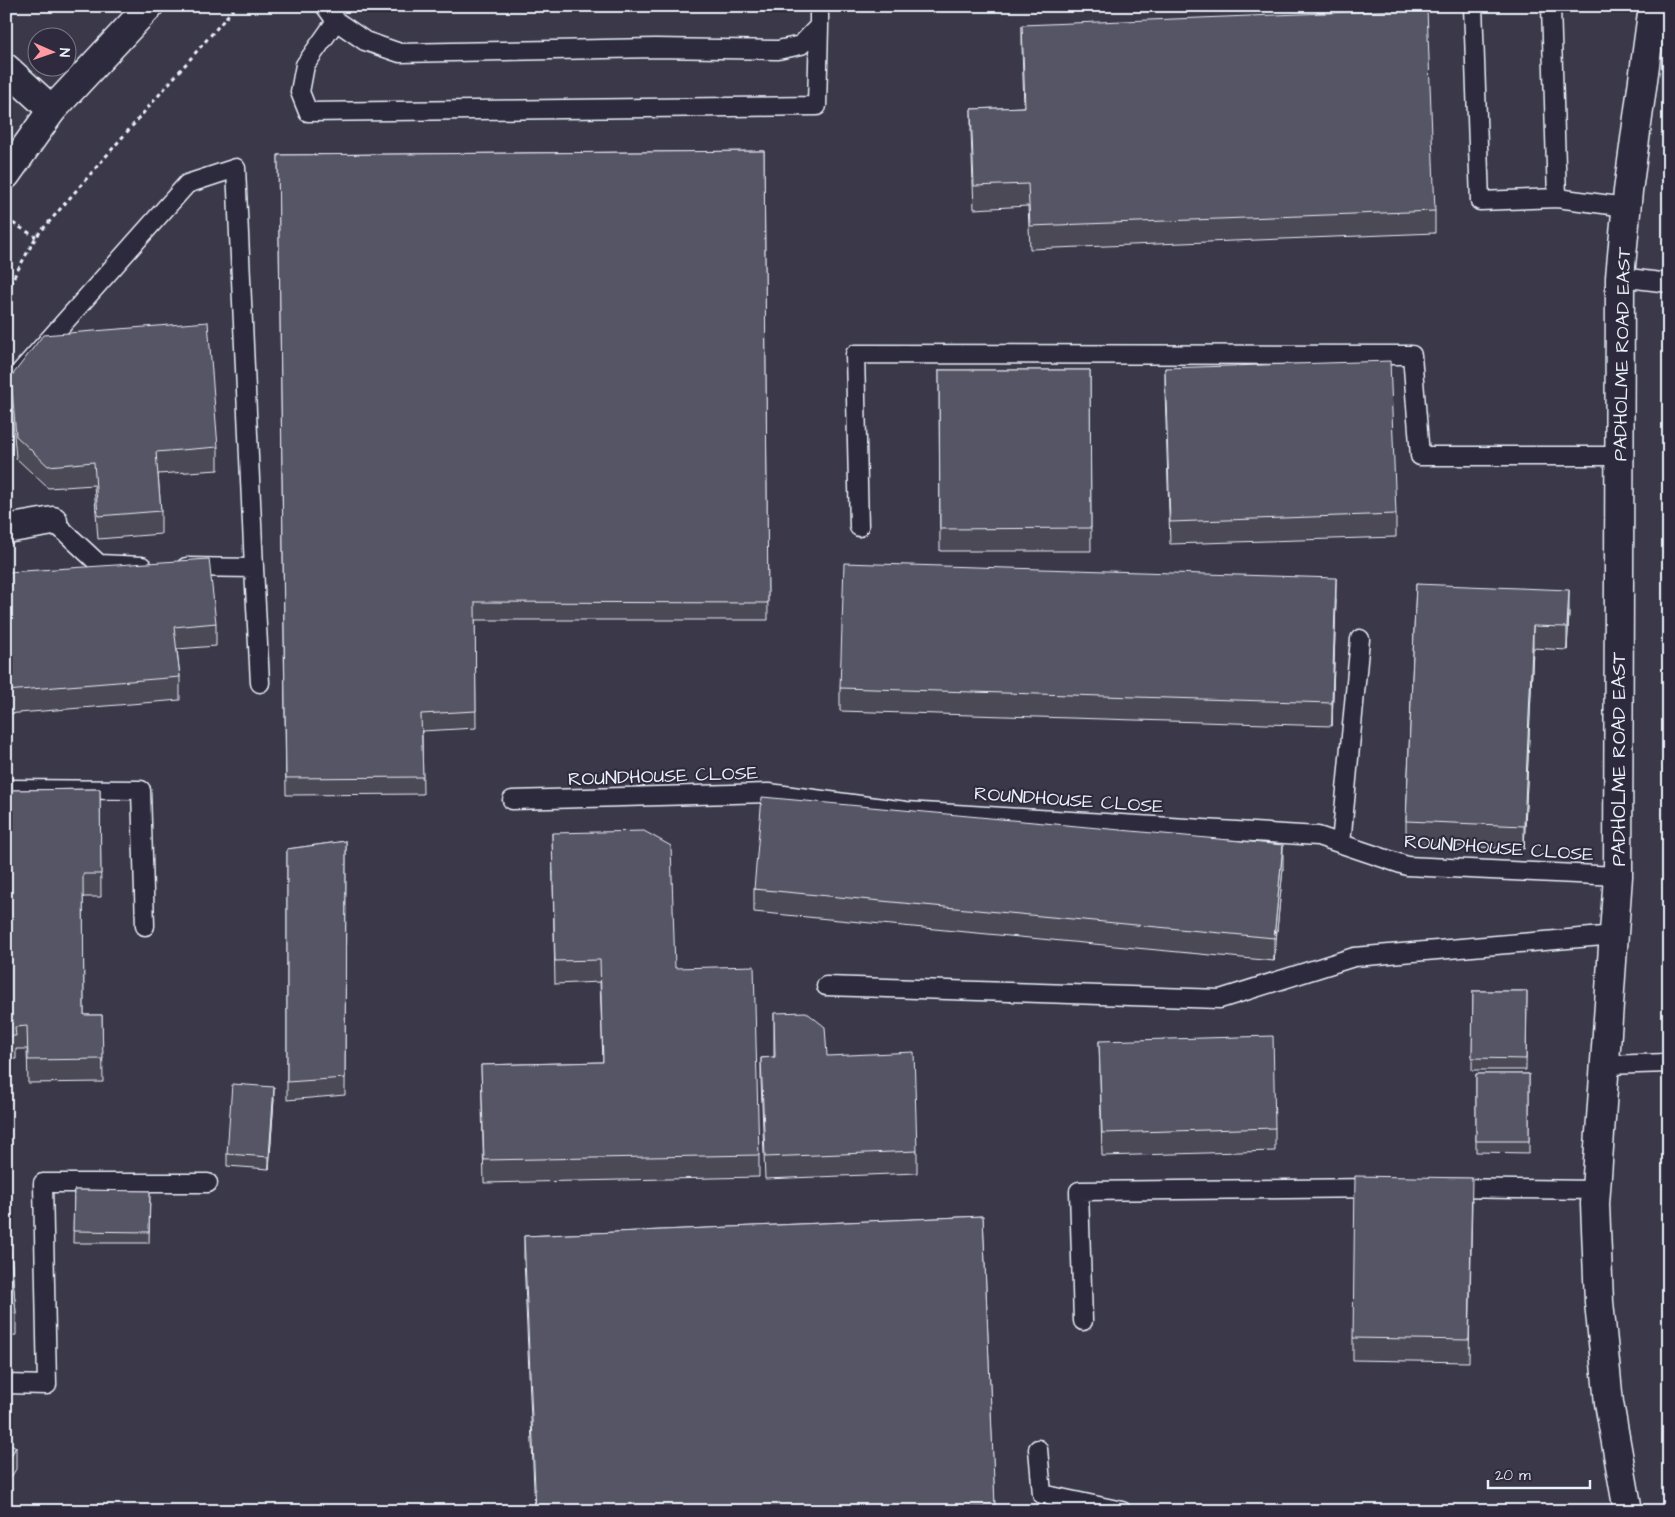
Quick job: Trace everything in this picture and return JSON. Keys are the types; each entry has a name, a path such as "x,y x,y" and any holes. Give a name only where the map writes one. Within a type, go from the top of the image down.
{"street":[{"path":"6,175 52,110 149,6"},
{"name":"PADHOLME ROAD EAST","path":"1628,1511 1609,1402 1599,1302 1595,1204 1618,876 1620,276 1626,207 1653,6"},
{"path":"6,68 52,110"},
{"path":"6,528 53,521"}],"lane":[{"path":"325,6 336,21 366,41 400,53 656,48 778,50 801,45 819,26"},
{"path":"336,21 305,65 300,92 308,112 816,106 819,6"},
{"path":"1473,6 1480,201 1557,198 1626,207"},
{"path":"1551,6 1557,198"},
{"path":"6,388 187,184 236,168 260,683"},
{"path":"1620,276 1669,283"},
{"path":"858,527 855,354 1412,355 1420,456 1620,456"},
{"path":"53,521 99,564 254,568"},
{"path":"1341,844 1360,639"},
{"path":"6,789 141,790 145,926"},
{"name":"ROUNDHOUSE CLOSE","path":"512,800 769,793 906,811 1318,836 1406,866 1618,876"},
{"path":"826,986 1220,999 1354,957 1615,935"},
{"path":"1606,1064 1669,1063"},
{"path":"6,1384 47,1385 43,1182 208,1183"},
{"path":"1083,1321 1079,1191 1336,1187 1396,1188"},
{"path":"1436,1188 1596,1190"},
{"path":"1038,1448 1042,1494 1122,1511"}],"path":[{"path":"6,291 36,237 236,6"},
{"path":"6,219 36,237"}],"shaded area":[{"path":"6,6 1669,6 1669,1511 6,1511"}],"building":[{"path":"1427,9 1435,211 1030,226 1028,184 974,186 971,109 1025,107 1022,25"},
{"path":"764,151 768,603 475,602 476,711 421,714 423,777 286,778 278,155"},
{"path":"208,322 218,447 156,452 161,511 98,516 94,462 48,466 16,436 11,377 43,335"},
{"path":"1390,361 1396,514 1170,522 1165,368"},
{"path":"939,370 1090,370 1091,528 940,529"},
{"path":"209,559 216,623 174,627 180,677 6,691 6,574 8,572"},
{"path":"844,563 1336,578 1332,703 840,688"},
{"path":"1416,584 1569,590 1567,627 1533,626 1524,826 1406,821"},
{"path":"6,776 12,776 12,790 100,789 101,874 83,874 84,1015 102,1015 103,1059 28,1060 27,1026 15,1027 16,1036 6,1036"},
{"path":"762,797 1283,845 1274,938 754,889"},
{"path":"644,831 671,846 675,968 754,966 759,1155 484,1160 481,1065 603,1062 600,960 555,961 552,833"},
{"path":"346,841 345,1078 287,1082 287,849"},
{"path":"1473,991 1527,991 1526,1059 1472,1058"},
{"path":"806,1012 825,1027 827,1056 914,1052 917,1151 765,1157 761,1058 775,1057 774,1013"},
{"path":"1273,1036 1275,1128 1102,1133 1099,1041"},
{"path":"1476,1074 1529,1074 1529,1141 1476,1141"},
{"path":"232,1084 274,1087 269,1157 227,1154"},
{"path":"1355,1176 1472,1178 1469,1340 1353,1338"},
{"path":"74,1190 150,1191 149,1232 73,1231"},
{"path":"6,1197 16,1313 6,1314"},
{"path":"983,1216 995,1506 879,1511 536,1511 524,1236"},
{"path":"6,1441 16,1447 6,1464"}]}
